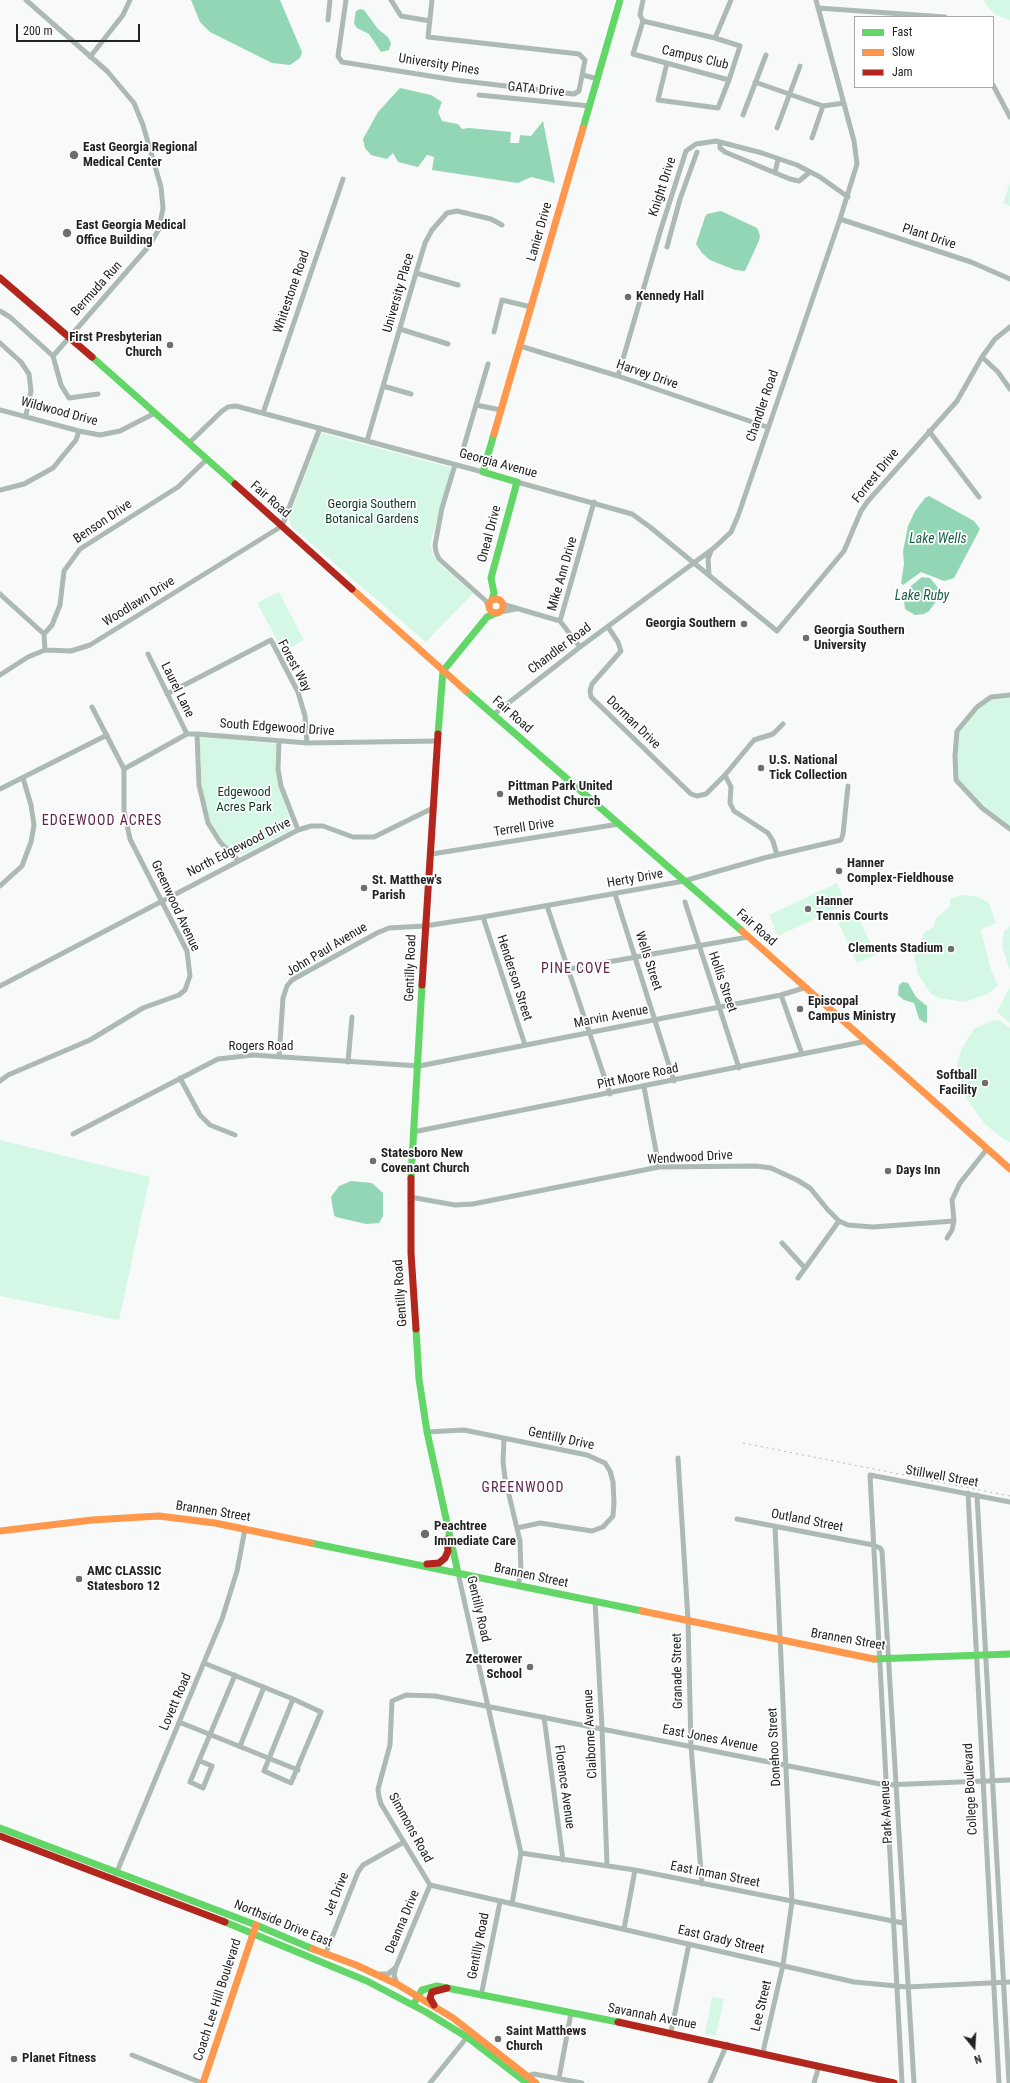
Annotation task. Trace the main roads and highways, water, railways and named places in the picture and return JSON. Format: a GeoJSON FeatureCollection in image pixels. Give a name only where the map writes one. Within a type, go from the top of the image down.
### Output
{"type":"FeatureCollection","features":[{"type":"Feature","properties":{"kind":"water"},"geometry":{"type":"Polygon","coordinates":[[[191,0],[280,0],[302,52],[300,58],[290,65],[272,63],[210,32],[200,22],[191,0]]]}},
{"type":"Feature","properties":{"kind":"water"},"geometry":{"type":"Polygon","coordinates":[[[360,9],[364,10],[378,29],[388,37],[391,43],[389,50],[381,52],[369,34],[357,28],[354,24],[356,11],[360,9]]]}},
{"type":"Feature","properties":{"kind":"water"},"geometry":{"type":"Polygon","coordinates":[[[400,88],[431,95],[442,102],[438,112],[442,121],[458,124],[462,129],[469,128],[511,132],[510,143],[519,143],[520,135],[531,136],[543,121],[555,183],[531,177],[518,183],[432,170],[434,157],[427,155],[418,167],[398,162],[393,153],[387,159],[371,155],[365,148],[363,139],[378,112],[400,88]]]}},
{"type":"Feature","properties":{"kind":"water"},"geometry":{"type":"Polygon","coordinates":[[[721,211],[757,228],[759,232],[760,237],[758,243],[745,271],[735,270],[710,260],[702,253],[696,244],[707,214],[721,211]]]}},
{"type":"Feature","properties":{"kind":"water","name":"Lake Wells"},"geometry":{"type":"Polygon","coordinates":[[[929,496],[974,521],[980,529],[954,578],[944,581],[921,572],[903,585],[901,583],[904,564],[903,551],[908,526],[915,511],[925,498],[929,496]]]}},
{"type":"Feature","properties":{"kind":"water","name":"Lake Ruby"},"geometry":{"type":"Polygon","coordinates":[[[922,577],[930,578],[939,589],[940,596],[929,611],[924,614],[915,615],[905,609],[904,600],[911,586],[922,577]]]}},
{"type":"Feature","properties":{"kind":"water"},"geometry":{"type":"Polygon","coordinates":[[[903,982],[908,983],[916,997],[927,1006],[927,1022],[925,1023],[919,1019],[914,1003],[904,1000],[898,995],[899,985],[903,982]]]}},
{"type":"Feature","properties":{"kind":"water"},"geometry":{"type":"Polygon","coordinates":[[[351,1181],[372,1183],[383,1193],[383,1216],[379,1223],[366,1224],[336,1217],[334,1215],[331,1197],[339,1186],[351,1181]]]}},
{"type":"Feature","properties":{"kind":"railway"},"geometry":{"type":"LineString","coordinates":[[743,1443],[1010,1496]]}},
{"type":"Feature","properties":{"kind":"place","name":"East Georgia Regional Medical Center"},"geometry":{"type":"Point","coordinates":[74,155]}},
{"type":"Feature","properties":{"kind":"place","name":"East Georgia Medical Office Building"},"geometry":{"type":"Point","coordinates":[67,233]}},
{"type":"Feature","properties":{"kind":"place","name":"Kennedy Hall"},"geometry":{"type":"Point","coordinates":[628,297]}},
{"type":"Feature","properties":{"kind":"place","name":"First Presbyterian Church"},"geometry":{"type":"Point","coordinates":[170,345]}},
{"type":"Feature","properties":{"kind":"place","name":"Georgia Southern"},"geometry":{"type":"Point","coordinates":[744,624]}},
{"type":"Feature","properties":{"kind":"place","name":"Georgia Southern University"},"geometry":{"type":"Point","coordinates":[806,638]}},
{"type":"Feature","properties":{"kind":"place","name":"U.S. National Tick Collection"},"geometry":{"type":"Point","coordinates":[761,768]}},
{"type":"Feature","properties":{"kind":"place","name":"Pittman Park United Methodist Church"},"geometry":{"type":"Point","coordinates":[500,794]}},
{"type":"Feature","properties":{"kind":"place","name":"Hanner Complex-Fieldhouse"},"geometry":{"type":"Point","coordinates":[839,871]}},
{"type":"Feature","properties":{"kind":"place","name":"St. Matthew's Parish"},"geometry":{"type":"Point","coordinates":[364,888]}},
{"type":"Feature","properties":{"kind":"place","name":"Hanner Tennis Courts"},"geometry":{"type":"Point","coordinates":[808,909]}},
{"type":"Feature","properties":{"kind":"place","name":"Clements Stadium"},"geometry":{"type":"Point","coordinates":[951,949]}},
{"type":"Feature","properties":{"kind":"place","name":"Episcopal Campus Ministry"},"geometry":{"type":"Point","coordinates":[800,1009]}},
{"type":"Feature","properties":{"kind":"place","name":"Softball Facility"},"geometry":{"type":"Point","coordinates":[985,1083]}},
{"type":"Feature","properties":{"kind":"place","name":"Statesboro New Covenant Church"},"geometry":{"type":"Point","coordinates":[373,1161]}},
{"type":"Feature","properties":{"kind":"place","name":"Days Inn"},"geometry":{"type":"Point","coordinates":[888,1171]}},
{"type":"Feature","properties":{"kind":"place","name":"Peachtree Immediate Care"},"geometry":{"type":"Point","coordinates":[425,1534]}},
{"type":"Feature","properties":{"kind":"place","name":"AMC CLASSIC Statesboro 12"},"geometry":{"type":"Point","coordinates":[79,1579]}},
{"type":"Feature","properties":{"kind":"place","name":"Zetterower School"},"geometry":{"type":"Point","coordinates":[530,1667]}},
{"type":"Feature","properties":{"kind":"place","name":"Saint Matthews Church"},"geometry":{"type":"Point","coordinates":[498,2039]}},
{"type":"Feature","properties":{"kind":"place","name":"Planet Fitness"},"geometry":{"type":"Point","coordinates":[14,2059]}},
{"type":"Feature","properties":{"kind":"district","name":"EDGEWOOD ACRES"},"geometry":{"type":"Point","coordinates":[102,821]}},
{"type":"Feature","properties":{"kind":"district","name":"PINE COVE"},"geometry":{"type":"Point","coordinates":[576,969]}},
{"type":"Feature","properties":{"kind":"district","name":"GREENWOOD"},"geometry":{"type":"Point","coordinates":[523,1488]}},
{"type":"Feature","properties":{"kind":"park label","name":"Georgia Southern Botanical Gardens"},"geometry":{"type":"Point","coordinates":[372,512]}},
{"type":"Feature","properties":{"kind":"park label","name":"Edgewood Acres Park"},"geometry":{"type":"Point","coordinates":[244,800]}}]}
